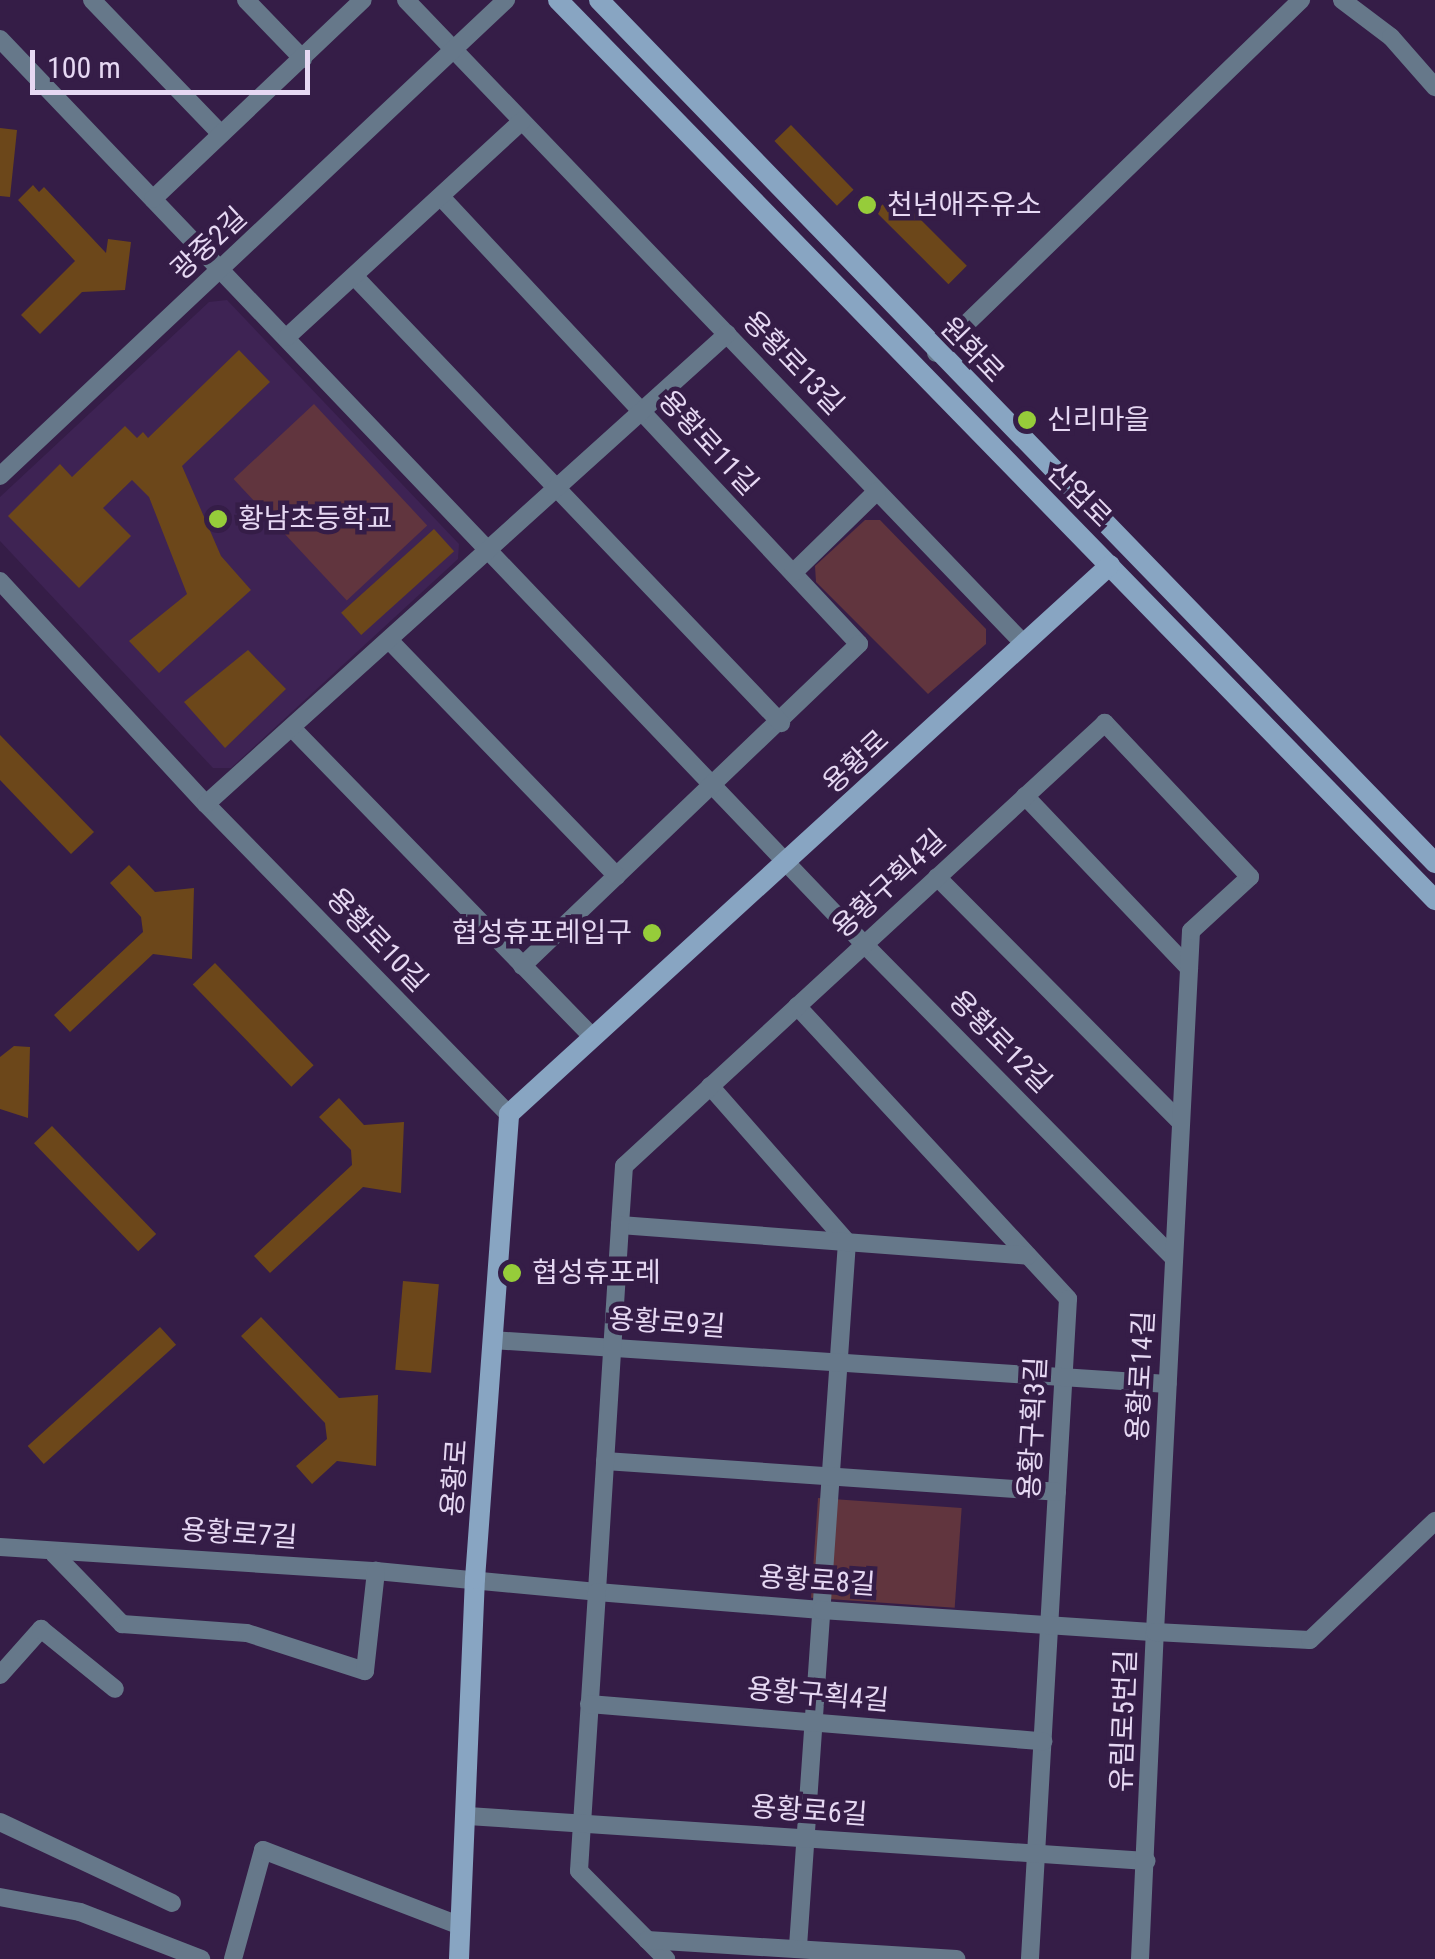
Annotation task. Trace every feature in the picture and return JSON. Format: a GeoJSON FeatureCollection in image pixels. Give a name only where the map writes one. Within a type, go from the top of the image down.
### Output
{"type":"FeatureCollection","features":[{"type":"Feature","properties":{"kind":"street"},"geometry":{"type":"LineString","coordinates":[[92,0],[221,134]]}},
{"type":"Feature","properties":{"kind":"street"},"geometry":{"type":"LineString","coordinates":[[246,0],[302,59]]}},
{"type":"Feature","properties":{"kind":"street"},"geometry":{"type":"LineString","coordinates":[[153,200],[363,0]]}},
{"type":"Feature","properties":{"kind":"street","name":"용황로13길"},"geometry":{"type":"LineString","coordinates":[[406,0],[1024,644]]}},
{"type":"Feature","properties":{"kind":"street","name":"광중2길"},"geometry":{"type":"LineString","coordinates":[[0,476],[506,0]]}},
{"type":"Feature","properties":{"kind":"street","name":"산업로"},"geometry":{"type":"LineString","coordinates":[[558,0],[1435,900]]}},
{"type":"Feature","properties":{"kind":"street","name":"원화로"},"geometry":{"type":"LineString","coordinates":[[599,0],[1435,864]]}},
{"type":"Feature","properties":{"kind":"street"},"geometry":{"type":"LineString","coordinates":[[936,352],[1301,0]]}},
{"type":"Feature","properties":{"kind":"street"},"geometry":{"type":"LineString","coordinates":[[1342,0],[1391,37],[1435,87]]}},
{"type":"Feature","properties":{"kind":"street"},"geometry":{"type":"LineString","coordinates":[[0,39],[790,862]]}},
{"type":"Feature","properties":{"kind":"street"},"geometry":{"type":"LineString","coordinates":[[288,338],[522,121]]}},
{"type":"Feature","properties":{"kind":"street","name":"용황로11길"},"geometry":{"type":"LineString","coordinates":[[441,197],[860,644],[715,784]]}},
{"type":"Feature","properties":{"kind":"street"},"geometry":{"type":"LineString","coordinates":[[355,278],[781,723]]}},
{"type":"Feature","properties":{"kind":"street"},"geometry":{"type":"LineString","coordinates":[[206,804],[294,729],[727,334]]}},
{"type":"Feature","properties":{"kind":"street"},"geometry":{"type":"LineString","coordinates":[[793,573],[877,491]]}},
{"type":"Feature","properties":{"kind":"street","name":"용황로"},"geometry":{"type":"LineString","coordinates":[[459,1959],[475,1579],[510,1114],[790,862],[1110,565]]}},
{"type":"Feature","properties":{"kind":"street","name":"용황로10길"},"geometry":{"type":"LineString","coordinates":[[0,580],[206,804],[510,1114]]}},
{"type":"Feature","properties":{"kind":"street"},"geometry":{"type":"LineString","coordinates":[[389,640],[617,876]]}},
{"type":"Feature","properties":{"kind":"street","name":"용황구획4길"},"geometry":{"type":"LineString","coordinates":[[666,1959],[579,1871],[624,1166],[1105,723]]}},
{"type":"Feature","properties":{"kind":"street","name":"용황로14길"},"geometry":{"type":"LineString","coordinates":[[1105,723],[1250,876],[1191,931],[1155,1632]]}},
{"type":"Feature","properties":{"kind":"street"},"geometry":{"type":"LineString","coordinates":[[294,729],[592,1037]]}},
{"type":"Feature","properties":{"kind":"street"},"geometry":{"type":"LineString","coordinates":[[522,966],[715,784]]}},
{"type":"Feature","properties":{"kind":"street"},"geometry":{"type":"LineString","coordinates":[[1025,796],[1189,968]]}},
{"type":"Feature","properties":{"kind":"street","name":"용황로12길"},"geometry":{"type":"LineString","coordinates":[[790,862],[864,944],[1174,1258]]}},
{"type":"Feature","properties":{"kind":"street"},"geometry":{"type":"LineString","coordinates":[[937,878],[1181,1124]]}},
{"type":"Feature","properties":{"kind":"street","name":"용황구획3길"},"geometry":{"type":"LineString","coordinates":[[797,1006],[1068,1299],[1030,1959]]}},
{"type":"Feature","properties":{"kind":"street"},"geometry":{"type":"LineString","coordinates":[[710,1086],[848,1242],[798,1947]]}},
{"type":"Feature","properties":{"kind":"street"},"geometry":{"type":"LineString","coordinates":[[620,1225],[1028,1256]]}},
{"type":"Feature","properties":{"kind":"street","name":"용황로9길"},"geometry":{"type":"LineString","coordinates":[[492,1340],[1168,1384]]}},
{"type":"Feature","properties":{"kind":"street"},"geometry":{"type":"LineString","coordinates":[[605,1462],[1057,1492]]}},
{"type":"Feature","properties":{"kind":"street","name":"유림로5번길"},"geometry":{"type":"LineString","coordinates":[[1140,1959],[1155,1632],[1310,1640],[1435,1520]]}},
{"type":"Feature","properties":{"kind":"street","name":"용황로7길"},"geometry":{"type":"LineString","coordinates":[[0,1547],[54,1554],[475,1579]]}},
{"type":"Feature","properties":{"kind":"street"},"geometry":{"type":"LineString","coordinates":[[54,1554],[122,1624],[247,1633],[365,1671],[376,1571]]}},
{"type":"Feature","properties":{"kind":"street","name":"용황로8길"},"geometry":{"type":"LineString","coordinates":[[475,1579],[821,1610],[1155,1632]]}},
{"type":"Feature","properties":{"kind":"street"},"geometry":{"type":"LineString","coordinates":[[0,1675],[41,1629],[115,1689]]}},
{"type":"Feature","properties":{"kind":"street","name":"용황구획4길"},"geometry":{"type":"LineString","coordinates":[[590,1704],[1043,1741]]}},
{"type":"Feature","properties":{"kind":"street","name":"용황로6길"},"geometry":{"type":"LineString","coordinates":[[468,1816],[1147,1861]]}},
{"type":"Feature","properties":{"kind":"street"},"geometry":{"type":"LineString","coordinates":[[0,1822],[172,1903]]}},
{"type":"Feature","properties":{"kind":"street"},"geometry":{"type":"LineString","coordinates":[[233,1959],[263,1850],[461,1926]]}},
{"type":"Feature","properties":{"kind":"street"},"geometry":{"type":"LineString","coordinates":[[0,1897],[80,1912],[200,1959]]}},
{"type":"Feature","properties":{"kind":"street"},"geometry":{"type":"LineString","coordinates":[[648,1940],[956,1959]]}},
{"type":"Feature","properties":{"kind":"shaded area","name":"황남초등학교"},"geometry":{"type":"Polygon","coordinates":[[[227,300],[459,544],[458,559],[231,768],[213,768],[0,541],[0,497],[209,302],[227,300]]]}},
{"type":"Feature","properties":{"kind":"shaded area"},"geometry":{"type":"Polygon","coordinates":[[[314,404],[427,525],[347,600],[234,479],[314,404]]]}},
{"type":"Feature","properties":{"kind":"shaded area"},"geometry":{"type":"Polygon","coordinates":[[[865,520],[880,520],[986,629],[986,644],[928,694],[816,582],[815,566],[865,520]]]}},
{"type":"Feature","properties":{"kind":"shaded area"},"geometry":{"type":"Polygon","coordinates":[[[818,1498],[962,1508],[955,1608],[811,1598],[818,1498]]]}},
{"type":"Feature","properties":{"kind":"building"},"geometry":{"type":"Polygon","coordinates":[[[791,125],[854,190],[837,206],[774,141],[791,125]]]}},
{"type":"Feature","properties":{"kind":"building"},"geometry":{"type":"Polygon","coordinates":[[[0,128],[17,130],[10,197],[0,196],[0,128]]]}},
{"type":"Feature","properties":{"kind":"building"},"geometry":{"type":"Polygon","coordinates":[[[33,185],[39,192],[44,187],[106,253],[108,239],[131,242],[125,290],[82,292],[40,334],[21,315],[75,261],[18,200],[33,185]]]}},
{"type":"Feature","properties":{"kind":"building"},"geometry":{"type":"Polygon","coordinates":[[[894,193],[967,266],[948,284],[876,211],[894,193]]]}},
{"type":"Feature","properties":{"kind":"building"},"geometry":{"type":"Polygon","coordinates":[[[239,350],[270,382],[182,466],[221,556],[251,590],[159,673],[129,641],[187,594],[149,497],[132,480],[103,508],[131,536],[79,588],[8,516],[60,464],[72,477],[125,426],[137,438],[143,432],[148,438],[239,350]]]}},
{"type":"Feature","properties":{"kind":"building"},"geometry":{"type":"Polygon","coordinates":[[[434,529],[454,551],[361,635],[341,613],[434,529]]]}},
{"type":"Feature","properties":{"kind":"building"},"geometry":{"type":"Polygon","coordinates":[[[248,650],[286,689],[225,748],[184,702],[248,650]]]}},
{"type":"Feature","properties":{"kind":"building"},"geometry":{"type":"Polygon","coordinates":[[[0,735],[94,832],[71,854],[0,780],[0,735]]]}},
{"type":"Feature","properties":{"kind":"building"},"geometry":{"type":"Polygon","coordinates":[[[129,865],[155,892],[194,888],[192,959],[153,954],[70,1032],[54,1015],[143,932],[141,917],[110,883],[129,865]]]}},
{"type":"Feature","properties":{"kind":"building"},"geometry":{"type":"Polygon","coordinates":[[[215,963],[314,1065],[291,1087],[193,985],[215,963]]]}},
{"type":"Feature","properties":{"kind":"building"},"geometry":{"type":"Polygon","coordinates":[[[14,1046],[30,1047],[28,1118],[0,1109],[0,1057],[14,1046]]]}},
{"type":"Feature","properties":{"kind":"building"},"geometry":{"type":"Polygon","coordinates":[[[339,1098],[364,1125],[404,1122],[401,1193],[363,1187],[270,1273],[254,1256],[352,1165],[351,1150],[319,1117],[339,1098]]]}},
{"type":"Feature","properties":{"kind":"building"},"geometry":{"type":"Polygon","coordinates":[[[52,1126],[156,1234],[138,1251],[34,1143],[52,1126]]]}},
{"type":"Feature","properties":{"kind":"building"},"geometry":{"type":"Polygon","coordinates":[[[403,1281],[439,1284],[431,1373],[395,1370],[403,1281]]]}},
{"type":"Feature","properties":{"kind":"building"},"geometry":{"type":"Polygon","coordinates":[[[261,1317],[339,1398],[378,1395],[376,1466],[337,1461],[312,1484],[296,1466],[327,1439],[325,1423],[241,1336],[261,1317]]]}},
{"type":"Feature","properties":{"kind":"building"},"geometry":{"type":"Polygon","coordinates":[[[160,1327],[176,1345],[44,1464],[28,1446],[160,1327]]]}},
{"type":"Feature","properties":{"kind":"place","name":"천년애주유소"},"geometry":{"type":"Point","coordinates":[867,205]}},
{"type":"Feature","properties":{"kind":"place","name":"신리마을"},"geometry":{"type":"Point","coordinates":[1027,420]}},
{"type":"Feature","properties":{"kind":"place","name":"황남초등학교"},"geometry":{"type":"Point","coordinates":[218,519]}},
{"type":"Feature","properties":{"kind":"place","name":"협성휴포레입구"},"geometry":{"type":"Point","coordinates":[652,933]}},
{"type":"Feature","properties":{"kind":"place","name":"협성휴포레"},"geometry":{"type":"Point","coordinates":[512,1273]}}]}
